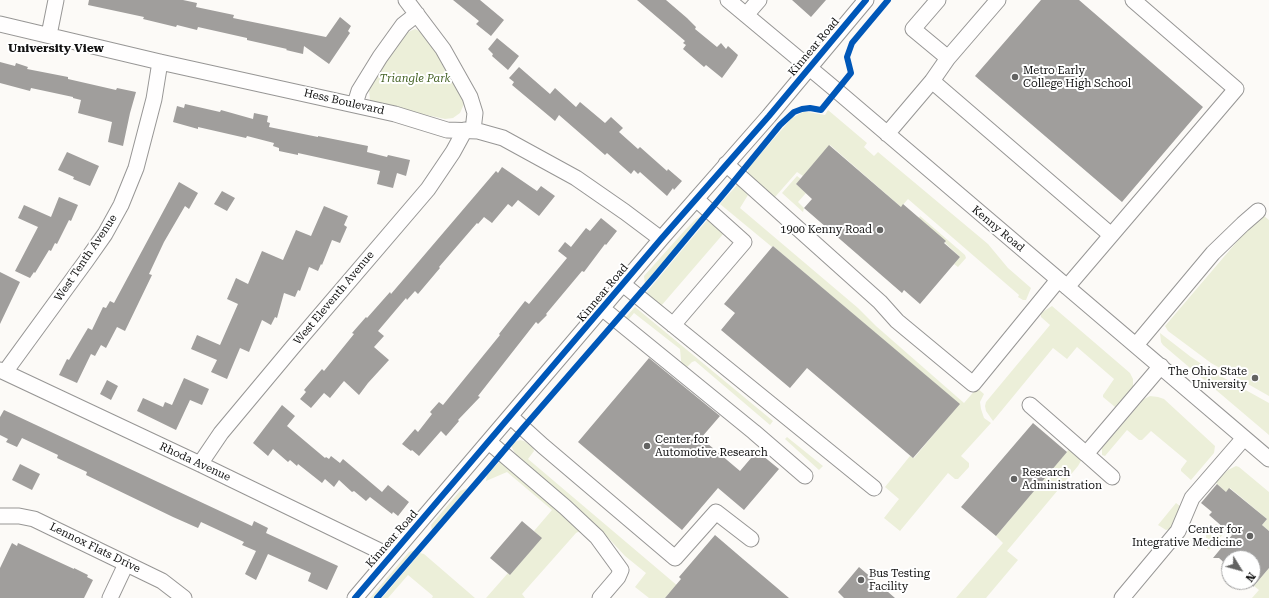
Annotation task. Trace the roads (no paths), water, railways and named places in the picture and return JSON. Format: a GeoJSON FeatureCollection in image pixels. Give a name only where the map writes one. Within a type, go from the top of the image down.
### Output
{"type":"FeatureCollection","features":[{"type":"Feature","properties":{"kind":"street"},"geometry":{"type":"LineString","coordinates":[[49,35],[56,0]]}},
{"type":"Feature","properties":{"kind":"street"},"geometry":{"type":"LineString","coordinates":[[406,0],[443,49],[470,97],[475,113],[469,130]]}},
{"type":"Feature","properties":{"kind":"street","name":"Kenny Road"},"geometry":{"type":"LineString","coordinates":[[728,0],[1269,459]]}},
{"type":"Feature","properties":{"kind":"street"},"geometry":{"type":"LineString","coordinates":[[746,15],[759,0]]}},
{"type":"Feature","properties":{"kind":"street","name":"Kinnear Road"},"geometry":{"type":"LineString","coordinates":[[355,598],[624,285],[661,239],[810,68],[866,0]]}},
{"type":"Feature","properties":{"kind":"street"},"geometry":{"type":"LineString","coordinates":[[938,0],[913,29],[948,58]]}},
{"type":"Feature","properties":{"kind":"street"},"geometry":{"type":"LineString","coordinates":[[887,134],[932,81],[948,58],[998,0]]}},
{"type":"Feature","properties":{"kind":"street"},"geometry":{"type":"LineString","coordinates":[[726,164],[880,302],[897,321],[973,384],[1062,284],[1111,236],[1236,89],[1133,0]]}},
{"type":"Feature","properties":{"kind":"street"},"geometry":{"type":"LineString","coordinates":[[355,104],[359,91],[380,57],[403,26],[417,14]]}},
{"type":"Feature","properties":{"kind":"street","name":"Hess Boulevard"},"geometry":{"type":"LineString","coordinates":[[0,24],[160,62],[355,104],[447,130],[469,130],[503,138],[557,167],[625,212],[661,239]]}},
{"type":"Feature","properties":{"kind":"street","name":"West Tenth Avenue"},"geometry":{"type":"LineString","coordinates":[[3,371],[86,261],[105,234],[121,205],[136,168],[154,99],[160,62]]}},
{"type":"Feature","properties":{"kind":"street"},"geometry":{"type":"LineString","coordinates":[[932,81],[1111,236]]}},
{"type":"Feature","properties":{"kind":"street","name":"West Eleventh Avenue"},"geometry":{"type":"LineString","coordinates":[[200,464],[226,427],[428,189],[469,130]]}},
{"type":"Feature","properties":{"kind":"street"},"geometry":{"type":"LineString","coordinates":[[673,325],[744,242],[696,199]]}},
{"type":"Feature","properties":{"kind":"street"},"geometry":{"type":"LineString","coordinates":[[1136,345],[1213,252],[1258,211]]}},
{"type":"Feature","properties":{"kind":"street"},"geometry":{"type":"LineString","coordinates":[[624,285],[874,488]]}},
{"type":"Feature","properties":{"kind":"street"},"geometry":{"type":"LineString","coordinates":[[603,309],[754,432],[805,476]]}},
{"type":"Feature","properties":{"kind":"street"},"geometry":{"type":"LineString","coordinates":[[1086,454],[1161,366]]}},
{"type":"Feature","properties":{"kind":"street","name":"Rhoda Avenue"},"geometry":{"type":"LineString","coordinates":[[3,371],[390,556]]}},
{"type":"Feature","properties":{"kind":"street"},"geometry":{"type":"LineString","coordinates":[[1030,405],[1112,477]]}},
{"type":"Feature","properties":{"kind":"street"},"geometry":{"type":"LineString","coordinates":[[511,417],[675,558],[716,512],[750,539]]}},
{"type":"Feature","properties":{"kind":"street"},"geometry":{"type":"LineString","coordinates":[[1122,598],[1178,531],[1192,498],[1244,438]]}},
{"type":"Feature","properties":{"kind":"street"},"geometry":{"type":"LineString","coordinates":[[489,442],[565,507],[597,537],[621,570],[618,577],[600,598]]}},
{"type":"Feature","properties":{"kind":"street","name":"Lennox Flats Drive"},"geometry":{"type":"LineString","coordinates":[[0,516],[19,516],[34,519],[168,585],[184,598]]}},
{"type":"Feature","properties":{"kind":"street"},"geometry":{"type":"LineString","coordinates":[[110,598],[126,564]]}},
{"type":"Feature","properties":{"kind":"place","name":"Metro Early College High School"},"geometry":{"type":"Point","coordinates":[1015,77]}},
{"type":"Feature","properties":{"kind":"place","name":"1900 Kenny Road"},"geometry":{"type":"Point","coordinates":[880,230]}},
{"type":"Feature","properties":{"kind":"place","name":"The Ohio State University"},"geometry":{"type":"Point","coordinates":[1255,378]}},
{"type":"Feature","properties":{"kind":"place","name":"Center for Automotive Research"},"geometry":{"type":"Point","coordinates":[647,446]}},
{"type":"Feature","properties":{"kind":"place","name":"Research Administration"},"geometry":{"type":"Point","coordinates":[1014,479]}},
{"type":"Feature","properties":{"kind":"place","name":"Center for Integrative Medicine"},"geometry":{"type":"Point","coordinates":[1250,536]}},
{"type":"Feature","properties":{"kind":"place","name":"Bus Testing Facility"},"geometry":{"type":"Point","coordinates":[861,580]}},
{"type":"Feature","properties":{"kind":"district","name":"University View"},"geometry":{"type":"Point","coordinates":[56,48]}},
{"type":"Feature","properties":{"kind":"park label","name":"Triangle Park"},"geometry":{"type":"Point","coordinates":[415,79]}}]}
